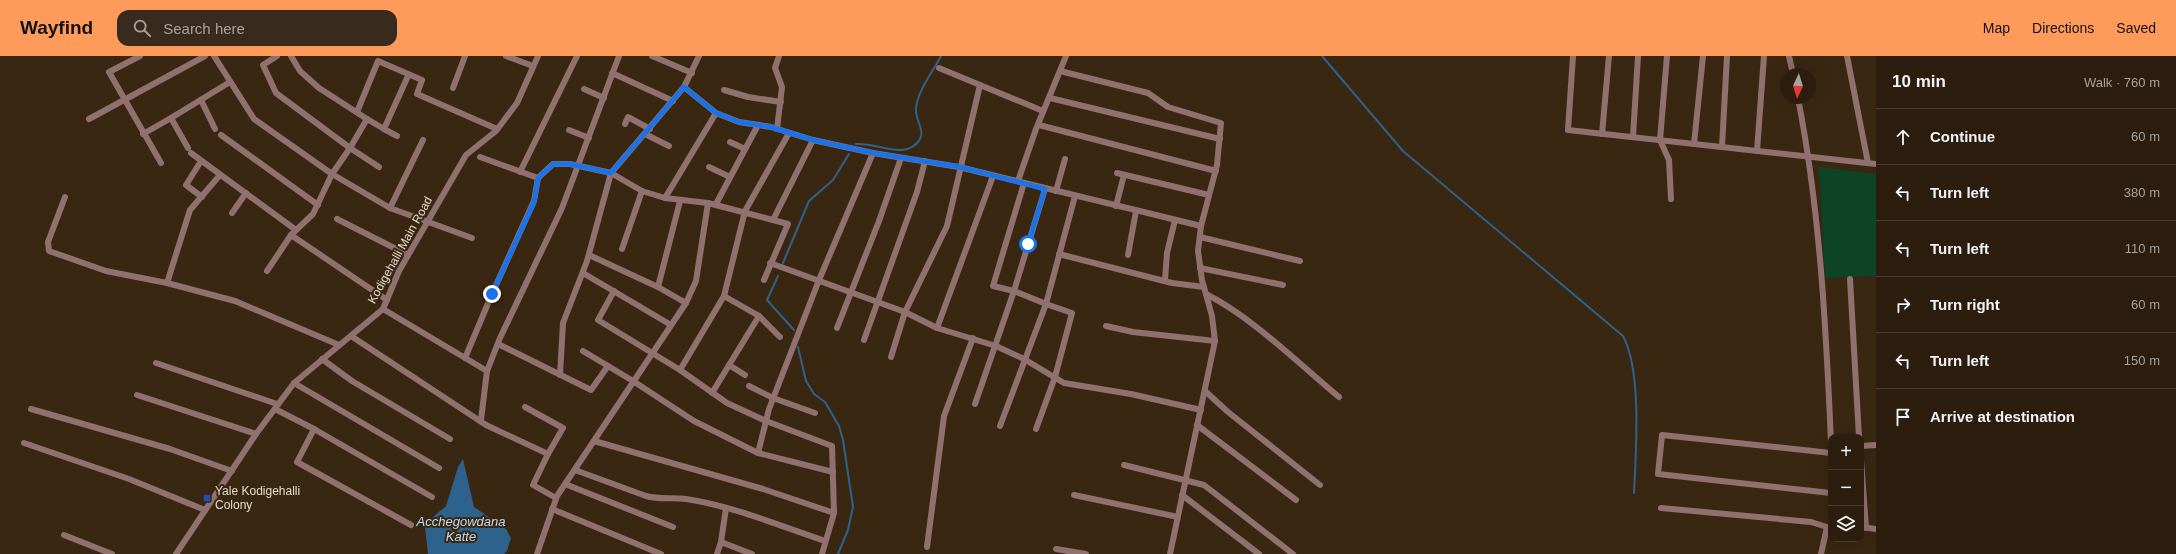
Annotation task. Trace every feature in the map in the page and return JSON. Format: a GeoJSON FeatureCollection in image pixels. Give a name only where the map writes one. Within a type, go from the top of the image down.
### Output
{"type":"FeatureCollection","features":[{"type":"Feature","properties":{"kind":"street"},"geometry":{"type":"LineString","coordinates":[[140,56],[109,72],[143,134],[161,163]]}},
{"type":"Feature","properties":{"kind":"street"},"geometry":{"type":"LineString","coordinates":[[89,119],[205,56]]}},
{"type":"Feature","properties":{"kind":"street"},"geometry":{"type":"LineString","coordinates":[[214,56],[254,120],[332,174],[390,208],[472,238]]}},
{"type":"Feature","properties":{"kind":"street"},"geometry":{"type":"LineString","coordinates":[[277,56],[263,65],[276,93],[350,148],[379,167]]}},
{"type":"Feature","properties":{"kind":"street"},"geometry":{"type":"LineString","coordinates":[[291,56],[300,71],[319,88],[367,119],[397,136]]}},
{"type":"Feature","properties":{"kind":"street"},"geometry":{"type":"LineString","coordinates":[[452,88],[465,56]]}},
{"type":"Feature","properties":{"kind":"street"},"geometry":{"type":"LineString","coordinates":[[506,56],[533,66]]}},
{"type":"Feature","properties":{"kind":"street","name":"Kodigehalli Main Road"},"geometry":{"type":"LineString","coordinates":[[176,554],[256,434],[294,383],[383,309],[408,255],[466,155],[497,129],[517,103],[538,56]]}},
{"type":"Feature","properties":{"kind":"street"},"geometry":{"type":"LineString","coordinates":[[520,172],[577,56]]}},
{"type":"Feature","properties":{"kind":"street"},"geometry":{"type":"LineString","coordinates":[[481,420],[487,371],[498,344],[562,208],[619,56]]}},
{"type":"Feature","properties":{"kind":"street"},"geometry":{"type":"LineString","coordinates":[[652,56],[692,74]]}},
{"type":"Feature","properties":{"kind":"street"},"geometry":{"type":"LineString","coordinates":[[560,376],[563,323],[583,273],[611,173],[684,87],[692,74],[699,56]]}},
{"type":"Feature","properties":{"kind":"street"},"geometry":{"type":"LineString","coordinates":[[777,129],[782,87],[775,68],[779,56]]}},
{"type":"Feature","properties":{"kind":"street"},"geometry":{"type":"LineString","coordinates":[[1036,429],[1055,377],[1072,312],[1046,304],[1014,291],[993,286],[1021,182],[1043,111],[1050,98],[1066,56]]}},
{"type":"Feature","properties":{"kind":"street"},"geometry":{"type":"LineString","coordinates":[[1573,56],[1568,130],[1876,164]]}},
{"type":"Feature","properties":{"kind":"street"},"geometry":{"type":"LineString","coordinates":[[1602,134],[1609,56]]}},
{"type":"Feature","properties":{"kind":"street"},"geometry":{"type":"LineString","coordinates":[[1633,137],[1638,56]]}},
{"type":"Feature","properties":{"kind":"street"},"geometry":{"type":"LineString","coordinates":[[1667,56],[1660,140],[1668,160],[1670,199]]}},
{"type":"Feature","properties":{"kind":"street"},"geometry":{"type":"LineString","coordinates":[[1694,144],[1703,56]]}},
{"type":"Feature","properties":{"kind":"street"},"geometry":{"type":"LineString","coordinates":[[1722,147],[1728,56]]}},
{"type":"Feature","properties":{"kind":"street"},"geometry":{"type":"LineString","coordinates":[[1757,151],[1764,56]]}},
{"type":"Feature","properties":{"kind":"street"},"geometry":{"type":"LineString","coordinates":[[1789,56],[1792,68]]}},
{"type":"Feature","properties":{"kind":"street"},"geometry":{"type":"LineString","coordinates":[[1847,56],[1868,163]]}},
{"type":"Feature","properties":{"kind":"street"},"geometry":{"type":"LineString","coordinates":[[357,112],[375,58],[408,76],[422,80],[417,94],[497,129]]}},
{"type":"Feature","properties":{"kind":"street"},"geometry":{"type":"LineString","coordinates":[[939,68],[1043,111]]}},
{"type":"Feature","properties":{"kind":"street"},"geometry":{"type":"LineString","coordinates":[[1060,71],[1148,93],[1168,107],[1221,123],[1216,168],[1201,226],[1198,251],[1215,341],[1170,554]]}},
{"type":"Feature","properties":{"kind":"street"},"geometry":{"type":"LineString","coordinates":[[612,73],[673,101]]}},
{"type":"Feature","properties":{"kind":"street"},"geometry":{"type":"LineString","coordinates":[[384,129],[408,76]]}},
{"type":"Feature","properties":{"kind":"street"},"geometry":{"type":"LineString","coordinates":[[143,134],[230,82]]}},
{"type":"Feature","properties":{"kind":"street"},"geometry":{"type":"LineString","coordinates":[[891,357],[905,312],[947,226],[980,85]]}},
{"type":"Feature","properties":{"kind":"street"},"geometry":{"type":"LineString","coordinates":[[684,87],[716,113],[739,122],[777,129],[813,140],[873,153],[960,167],[1201,226]]}},
{"type":"Feature","properties":{"kind":"street"},"geometry":{"type":"LineString","coordinates":[[584,89],[604,98]]}},
{"type":"Feature","properties":{"kind":"street"},"geometry":{"type":"LineString","coordinates":[[724,90],[780,102]]}},
{"type":"Feature","properties":{"kind":"street"},"geometry":{"type":"LineString","coordinates":[[1050,98],[1220,139]]}},
{"type":"Feature","properties":{"kind":"street"},"geometry":{"type":"LineString","coordinates":[[201,100],[215,129]]}},
{"type":"Feature","properties":{"kind":"street"},"geometry":{"type":"LineString","coordinates":[[1799,104],[1810,157],[1816,211],[1830,434]]}},
{"type":"Feature","properties":{"kind":"street"},"geometry":{"type":"LineString","coordinates":[[666,198],[716,113]]}},
{"type":"Feature","properties":{"kind":"street"},"geometry":{"type":"LineString","coordinates":[[625,124],[628,117],[650,128]]}},
{"type":"Feature","properties":{"kind":"street"},"geometry":{"type":"LineString","coordinates":[[171,118],[189,151],[296,230]]}},
{"type":"Feature","properties":{"kind":"street"},"geometry":{"type":"LineString","coordinates":[[267,271],[291,235],[313,214],[332,174],[350,148],[367,119]]}},
{"type":"Feature","properties":{"kind":"street"},"geometry":{"type":"LineString","coordinates":[[716,204],[758,125]]}},
{"type":"Feature","properties":{"kind":"street"},"geometry":{"type":"LineString","coordinates":[[1039,125],[1216,168]]}},
{"type":"Feature","properties":{"kind":"street"},"geometry":{"type":"LineString","coordinates":[[569,130],[589,138]]}},
{"type":"Feature","properties":{"kind":"street"},"geometry":{"type":"LineString","coordinates":[[680,370],[724,296],[745,211],[789,133]]}},
{"type":"Feature","properties":{"kind":"street"},"geometry":{"type":"LineString","coordinates":[[645,134],[669,146]]}},
{"type":"Feature","properties":{"kind":"street"},"geometry":{"type":"LineString","coordinates":[[221,135],[318,205]]}},
{"type":"Feature","properties":{"kind":"street"},"geometry":{"type":"LineString","coordinates":[[390,208],[423,140]]}},
{"type":"Feature","properties":{"kind":"street"},"geometry":{"type":"LineString","coordinates":[[774,220],[813,140]]}},
{"type":"Feature","properties":{"kind":"street"},"geometry":{"type":"LineString","coordinates":[[730,142],[745,149]]}},
{"type":"Feature","properties":{"kind":"street"},"geometry":{"type":"LineString","coordinates":[[758,453],[773,398],[819,280],[873,153]]}},
{"type":"Feature","properties":{"kind":"street"},"geometry":{"type":"LineString","coordinates":[[480,157],[538,178]]}},
{"type":"Feature","properties":{"kind":"street"},"geometry":{"type":"LineString","coordinates":[[837,328],[901,158]]}},
{"type":"Feature","properties":{"kind":"street"},"geometry":{"type":"LineString","coordinates":[[1056,191],[1065,159]]}},
{"type":"Feature","properties":{"kind":"street"},"geometry":{"type":"LineString","coordinates":[[201,161],[186,185],[202,197]]}},
{"type":"Feature","properties":{"kind":"street"},"geometry":{"type":"LineString","coordinates":[[864,340],[917,192],[925,161]]}},
{"type":"Feature","properties":{"kind":"street"},"geometry":{"type":"LineString","coordinates":[[465,358],[534,202],[538,178],[553,164],[579,166],[611,173],[642,191],[666,198],[680,201],[716,204],[788,224],[764,280]]}},
{"type":"Feature","properties":{"kind":"street"},"geometry":{"type":"LineString","coordinates":[[709,167],[730,177]]}},
{"type":"Feature","properties":{"kind":"street"},"geometry":{"type":"LineString","coordinates":[[1117,173],[1209,195]]}},
{"type":"Feature","properties":{"kind":"street"},"geometry":{"type":"LineString","coordinates":[[167,283],[190,210],[220,175]]}},
{"type":"Feature","properties":{"kind":"street"},"geometry":{"type":"LineString","coordinates":[[1116,206],[1124,175]]}},
{"type":"Feature","properties":{"kind":"street"},"geometry":{"type":"LineString","coordinates":[[937,328],[993,176]]}},
{"type":"Feature","properties":{"kind":"street"},"geometry":{"type":"LineString","coordinates":[[975,404],[1014,291],[1045,189]]}},
{"type":"Feature","properties":{"kind":"street"},"geometry":{"type":"LineString","coordinates":[[622,249],[642,191]]}},
{"type":"Feature","properties":{"kind":"street"},"geometry":{"type":"LineString","coordinates":[[232,213],[246,193]]}},
{"type":"Feature","properties":{"kind":"street"},"geometry":{"type":"LineString","coordinates":[[1000,426],[1046,304],[1075,196]]}},
{"type":"Feature","properties":{"kind":"street"},"geometry":{"type":"LineString","coordinates":[[65,197],[48,242],[49,251],[106,271],[167,283],[235,301],[340,345]]}},
{"type":"Feature","properties":{"kind":"street"},"geometry":{"type":"LineString","coordinates":[[658,287],[680,201]]}},
{"type":"Feature","properties":{"kind":"street"},"geometry":{"type":"LineString","coordinates":[[537,554],[556,498],[686,303],[696,281],[708,203]]}},
{"type":"Feature","properties":{"kind":"street"},"geometry":{"type":"LineString","coordinates":[[1128,255],[1136,211]]}},
{"type":"Feature","properties":{"kind":"street"},"geometry":{"type":"LineString","coordinates":[[337,219],[408,255]]}},
{"type":"Feature","properties":{"kind":"street"},"geometry":{"type":"LineString","coordinates":[[1165,280],[1167,253],[1175,220]]}},
{"type":"Feature","properties":{"kind":"street"},"geometry":{"type":"LineString","coordinates":[[291,235],[387,300]]}},
{"type":"Feature","properties":{"kind":"street"},"geometry":{"type":"LineString","coordinates":[[1200,237],[1300,261]]}},
{"type":"Feature","properties":{"kind":"street"},"geometry":{"type":"LineString","coordinates":[[589,254],[658,287],[686,303]]}},
{"type":"Feature","properties":{"kind":"street"},"geometry":{"type":"LineString","coordinates":[[1059,254],[1172,283],[1204,287]]}},
{"type":"Feature","properties":{"kind":"street"},"geometry":{"type":"LineString","coordinates":[[770,263],[905,312],[937,328],[996,346],[1024,359],[1064,383],[1131,394],[1201,410]]}},
{"type":"Feature","properties":{"kind":"street"},"geometry":{"type":"LineString","coordinates":[[1200,268],[1283,285]]}},
{"type":"Feature","properties":{"kind":"street"},"geometry":{"type":"LineString","coordinates":[[583,273],[671,325]]}},
{"type":"Feature","properties":{"kind":"street"},"geometry":{"type":"LineString","coordinates":[[1850,278],[1860,434]]}},
{"type":"Feature","properties":{"kind":"street"},"geometry":{"type":"LineString","coordinates":[[614,291],[598,320],[651,354],[680,370],[728,403],[766,421],[832,446],[834,513],[822,554]]}},
{"type":"Feature","properties":{"kind":"street"},"geometry":{"type":"LineString","coordinates":[[1206,294],[1223,302],[1245,319],[1339,397]]}},
{"type":"Feature","properties":{"kind":"street"},"geometry":{"type":"LineString","coordinates":[[724,296],[759,316],[780,337]]}},
{"type":"Feature","properties":{"kind":"street"},"geometry":{"type":"LineString","coordinates":[[383,309],[487,371]]}},
{"type":"Feature","properties":{"kind":"street"},"geometry":{"type":"LineString","coordinates":[[712,392],[759,316]]}},
{"type":"Feature","properties":{"kind":"street"},"geometry":{"type":"LineString","coordinates":[[1106,326],[1133,332],[1215,341]]}},
{"type":"Feature","properties":{"kind":"street"},"geometry":{"type":"LineString","coordinates":[[350,336],[481,420],[486,425],[548,454]]}},
{"type":"Feature","properties":{"kind":"street"},"geometry":{"type":"LineString","coordinates":[[927,547],[944,416],[973,338]]}},
{"type":"Feature","properties":{"kind":"street"},"geometry":{"type":"LineString","coordinates":[[498,344],[591,390],[608,366]]}},
{"type":"Feature","properties":{"kind":"street"},"geometry":{"type":"LineString","coordinates":[[583,351],[634,381],[694,422],[758,453],[833,472]]}},
{"type":"Feature","properties":{"kind":"street"},"geometry":{"type":"LineString","coordinates":[[322,359],[352,381],[450,439]]}},
{"type":"Feature","properties":{"kind":"street"},"geometry":{"type":"LineString","coordinates":[[156,363],[276,406],[432,497]]}},
{"type":"Feature","properties":{"kind":"street"},"geometry":{"type":"LineString","coordinates":[[729,366],[745,375]]}},
{"type":"Feature","properties":{"kind":"street"},"geometry":{"type":"LineString","coordinates":[[294,383],[438,468]]}},
{"type":"Feature","properties":{"kind":"street"},"geometry":{"type":"LineString","coordinates":[[749,386],[773,398],[815,413]]}},
{"type":"Feature","properties":{"kind":"street"},"geometry":{"type":"LineString","coordinates":[[1205,391],[1228,412],[1320,485]]}},
{"type":"Feature","properties":{"kind":"street"},"geometry":{"type":"LineString","coordinates":[[137,395],[256,434]]}},
{"type":"Feature","properties":{"kind":"street"},"geometry":{"type":"LineString","coordinates":[[526,407],[563,428],[533,485],[556,498]]}},
{"type":"Feature","properties":{"kind":"street"},"geometry":{"type":"LineString","coordinates":[[32,409],[170,449],[232,471]]}},
{"type":"Feature","properties":{"kind":"street"},"geometry":{"type":"LineString","coordinates":[[1197,426],[1296,500]]}},
{"type":"Feature","properties":{"kind":"street"},"geometry":{"type":"LineString","coordinates":[[314,429],[297,462],[411,524]]}},
{"type":"Feature","properties":{"kind":"street"},"geometry":{"type":"LineString","coordinates":[[1828,453],[1662,435],[1658,474],[1828,493]]}},
{"type":"Feature","properties":{"kind":"street"},"geometry":{"type":"LineString","coordinates":[[594,441],[763,489],[834,513]]}},
{"type":"Feature","properties":{"kind":"street"},"geometry":{"type":"LineString","coordinates":[[24,443],[129,479],[205,510]]}},
{"type":"Feature","properties":{"kind":"street"},"geometry":{"type":"LineString","coordinates":[[1864,446],[1876,445]]}},
{"type":"Feature","properties":{"kind":"street"},"geometry":{"type":"LineString","coordinates":[[1124,465],[1204,485],[1293,554]]}},
{"type":"Feature","properties":{"kind":"street"},"geometry":{"type":"LineString","coordinates":[[575,470],[651,498],[685,499],[726,508],[825,541]]}},
{"type":"Feature","properties":{"kind":"street"},"geometry":{"type":"LineString","coordinates":[[1862,470],[1863,506]]}},
{"type":"Feature","properties":{"kind":"street"},"geometry":{"type":"LineString","coordinates":[[565,484],[673,527]]}},
{"type":"Feature","properties":{"kind":"street"},"geometry":{"type":"LineString","coordinates":[[1074,495],[1178,517]]}},
{"type":"Feature","properties":{"kind":"street"},"geometry":{"type":"LineString","coordinates":[[1182,495],[1259,554]]}},
{"type":"Feature","properties":{"kind":"street"},"geometry":{"type":"LineString","coordinates":[[717,554],[721,542],[726,508]]}},
{"type":"Feature","properties":{"kind":"street"},"geometry":{"type":"LineString","coordinates":[[1660,508],[1811,522],[1828,527]]}},
{"type":"Feature","properties":{"kind":"street"},"geometry":{"type":"LineString","coordinates":[[552,509],[661,554]]}},
{"type":"Feature","properties":{"kind":"street"},"geometry":{"type":"LineString","coordinates":[[1864,527],[1876,529]]}},
{"type":"Feature","properties":{"kind":"street"},"geometry":{"type":"LineString","coordinates":[[1821,554],[1828,530]]}},
{"type":"Feature","properties":{"kind":"street"},"geometry":{"type":"LineString","coordinates":[[64,535],[112,554]]}},
{"type":"Feature","properties":{"kind":"street"},"geometry":{"type":"LineString","coordinates":[[721,542],[752,554]]}},
{"type":"Feature","properties":{"kind":"street"},"geometry":{"type":"LineString","coordinates":[[1056,549],[1086,554]]}},
{"type":"Feature","properties":{"kind":"green space"},"geometry":{"type":"Polygon","coordinates":[[[1819,167],[1876,174],[1876,276],[1825,278],[1819,167]]]}},
{"type":"Feature","properties":{"kind":"water","name":"Acchegowdana Katte"},"geometry":{"type":"Polygon","coordinates":[[[463,459],[474,507],[506,529],[511,538],[507,551],[504,554],[428,554],[425,527],[433,517],[446,506],[458,467],[463,459]]]}},
{"type":"Feature","properties":{"kind":"waterway"},"geometry":{"type":"LineString","coordinates":[[856,144],[905,150],[917,143],[921,135],[921,128],[916,113],[917,102],[922,89],[941,56]]}},
{"type":"Feature","properties":{"kind":"waterway"},"geometry":{"type":"LineString","coordinates":[[1322,56],[1403,151],[1623,336],[1629,351],[1635,390],[1636,435],[1634,493]]}},
{"type":"Feature","properties":{"kind":"waterway"},"geometry":{"type":"LineString","coordinates":[[783,263],[809,201],[833,180],[849,154]]}},
{"type":"Feature","properties":{"kind":"waterway"},"geometry":{"type":"LineString","coordinates":[[778,276],[767,300],[794,330]]}},
{"type":"Feature","properties":{"kind":"waterway"},"geometry":{"type":"LineString","coordinates":[[798,347],[806,381],[814,394],[825,402],[839,426],[843,440],[853,507],[848,530],[838,554]]}},
{"type":"Feature","properties":{"kind":"place","name":"Yale Kodigehalli Colony"},"geometry":{"type":"Point","coordinates":[207,498]}},
{"type":"Feature","properties":{"kind":"route"},"geometry":{"type":"LineString","coordinates":[[492,294],[513,245],[534,202],[538,178],[553,164],[570,164],[611,173],[684,87],[716,113],[739,122],[771,127],[813,140],[873,153],[960,167],[1045,189],[1028,244]]}}]}
